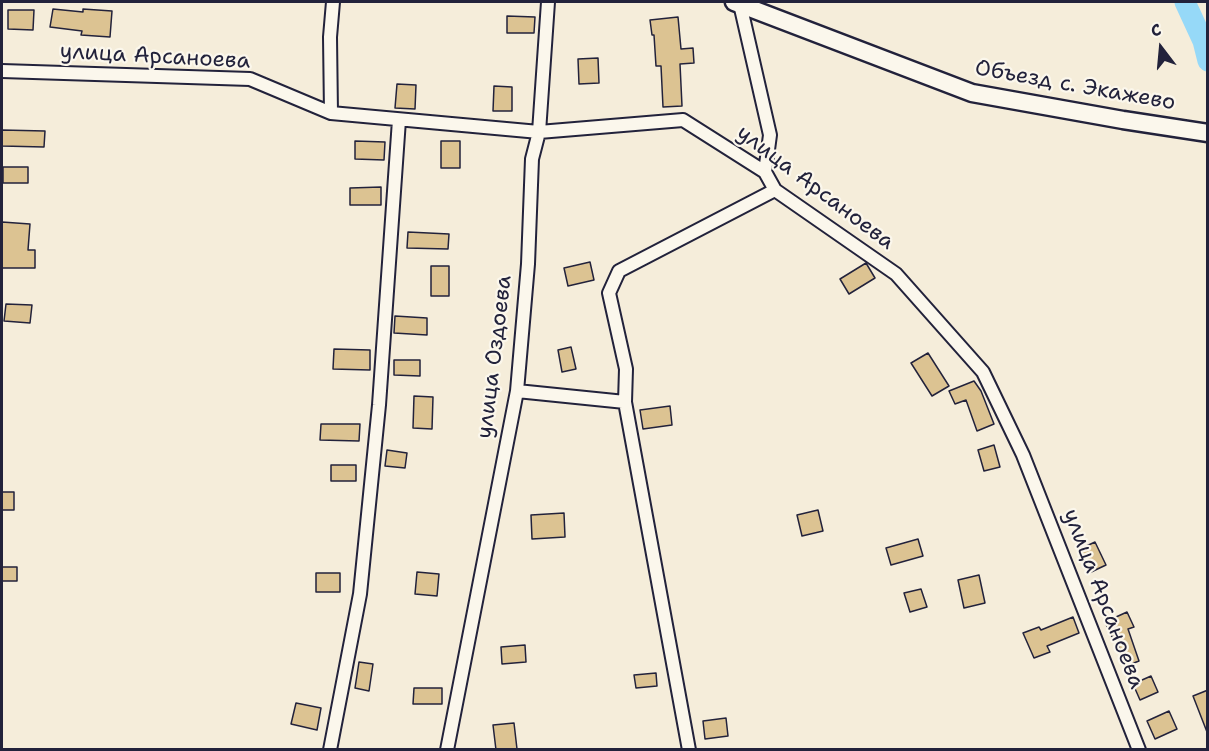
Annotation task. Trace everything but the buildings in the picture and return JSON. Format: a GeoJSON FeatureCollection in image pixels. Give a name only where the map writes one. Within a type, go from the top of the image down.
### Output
{"type":"FeatureCollection","features":[{"type":"Feature","properties":{"kind":"main road","name":"Объезд с. Экажево"},"geometry":{"type":"LineString","coordinates":[[737,3],[972,93],[1208,133]]}},
{"type":"Feature","properties":{"kind":"street"},"geometry":{"type":"LineString","coordinates":[[331,113],[330,38],[333,2]]}},
{"type":"Feature","properties":{"kind":"street","name":"улица Оздоева"},"geometry":{"type":"LineString","coordinates":[[447,750],[517,391],[528,264],[531,159],[539,132],[548,2]]}},
{"type":"Feature","properties":{"kind":"street"},"geometry":{"type":"LineString","coordinates":[[737,3],[770,135],[765,172]]}},
{"type":"Feature","properties":{"kind":"street","name":"улица Арсаноева"},"geometry":{"type":"LineString","coordinates":[[2,71],[250,79],[331,113],[539,132],[683,120],[765,172],[776,190],[896,274],[982,372],[1023,455],[1139,750]]}},
{"type":"Feature","properties":{"kind":"street"},"geometry":{"type":"LineString","coordinates":[[330,750],[360,594],[379,405],[399,120]]}},
{"type":"Feature","properties":{"kind":"street"},"geometry":{"type":"LineString","coordinates":[[689,750],[625,402],[626,369],[609,293],[619,271],[776,190]]}},
{"type":"Feature","properties":{"kind":"street"},"geometry":{"type":"LineString","coordinates":[[517,391],[625,402]]}},
{"type":"Feature","properties":{"kind":"waterway"},"geometry":{"type":"LineString","coordinates":[[1185,2],[1203,41],[1208,61]]}}]}
